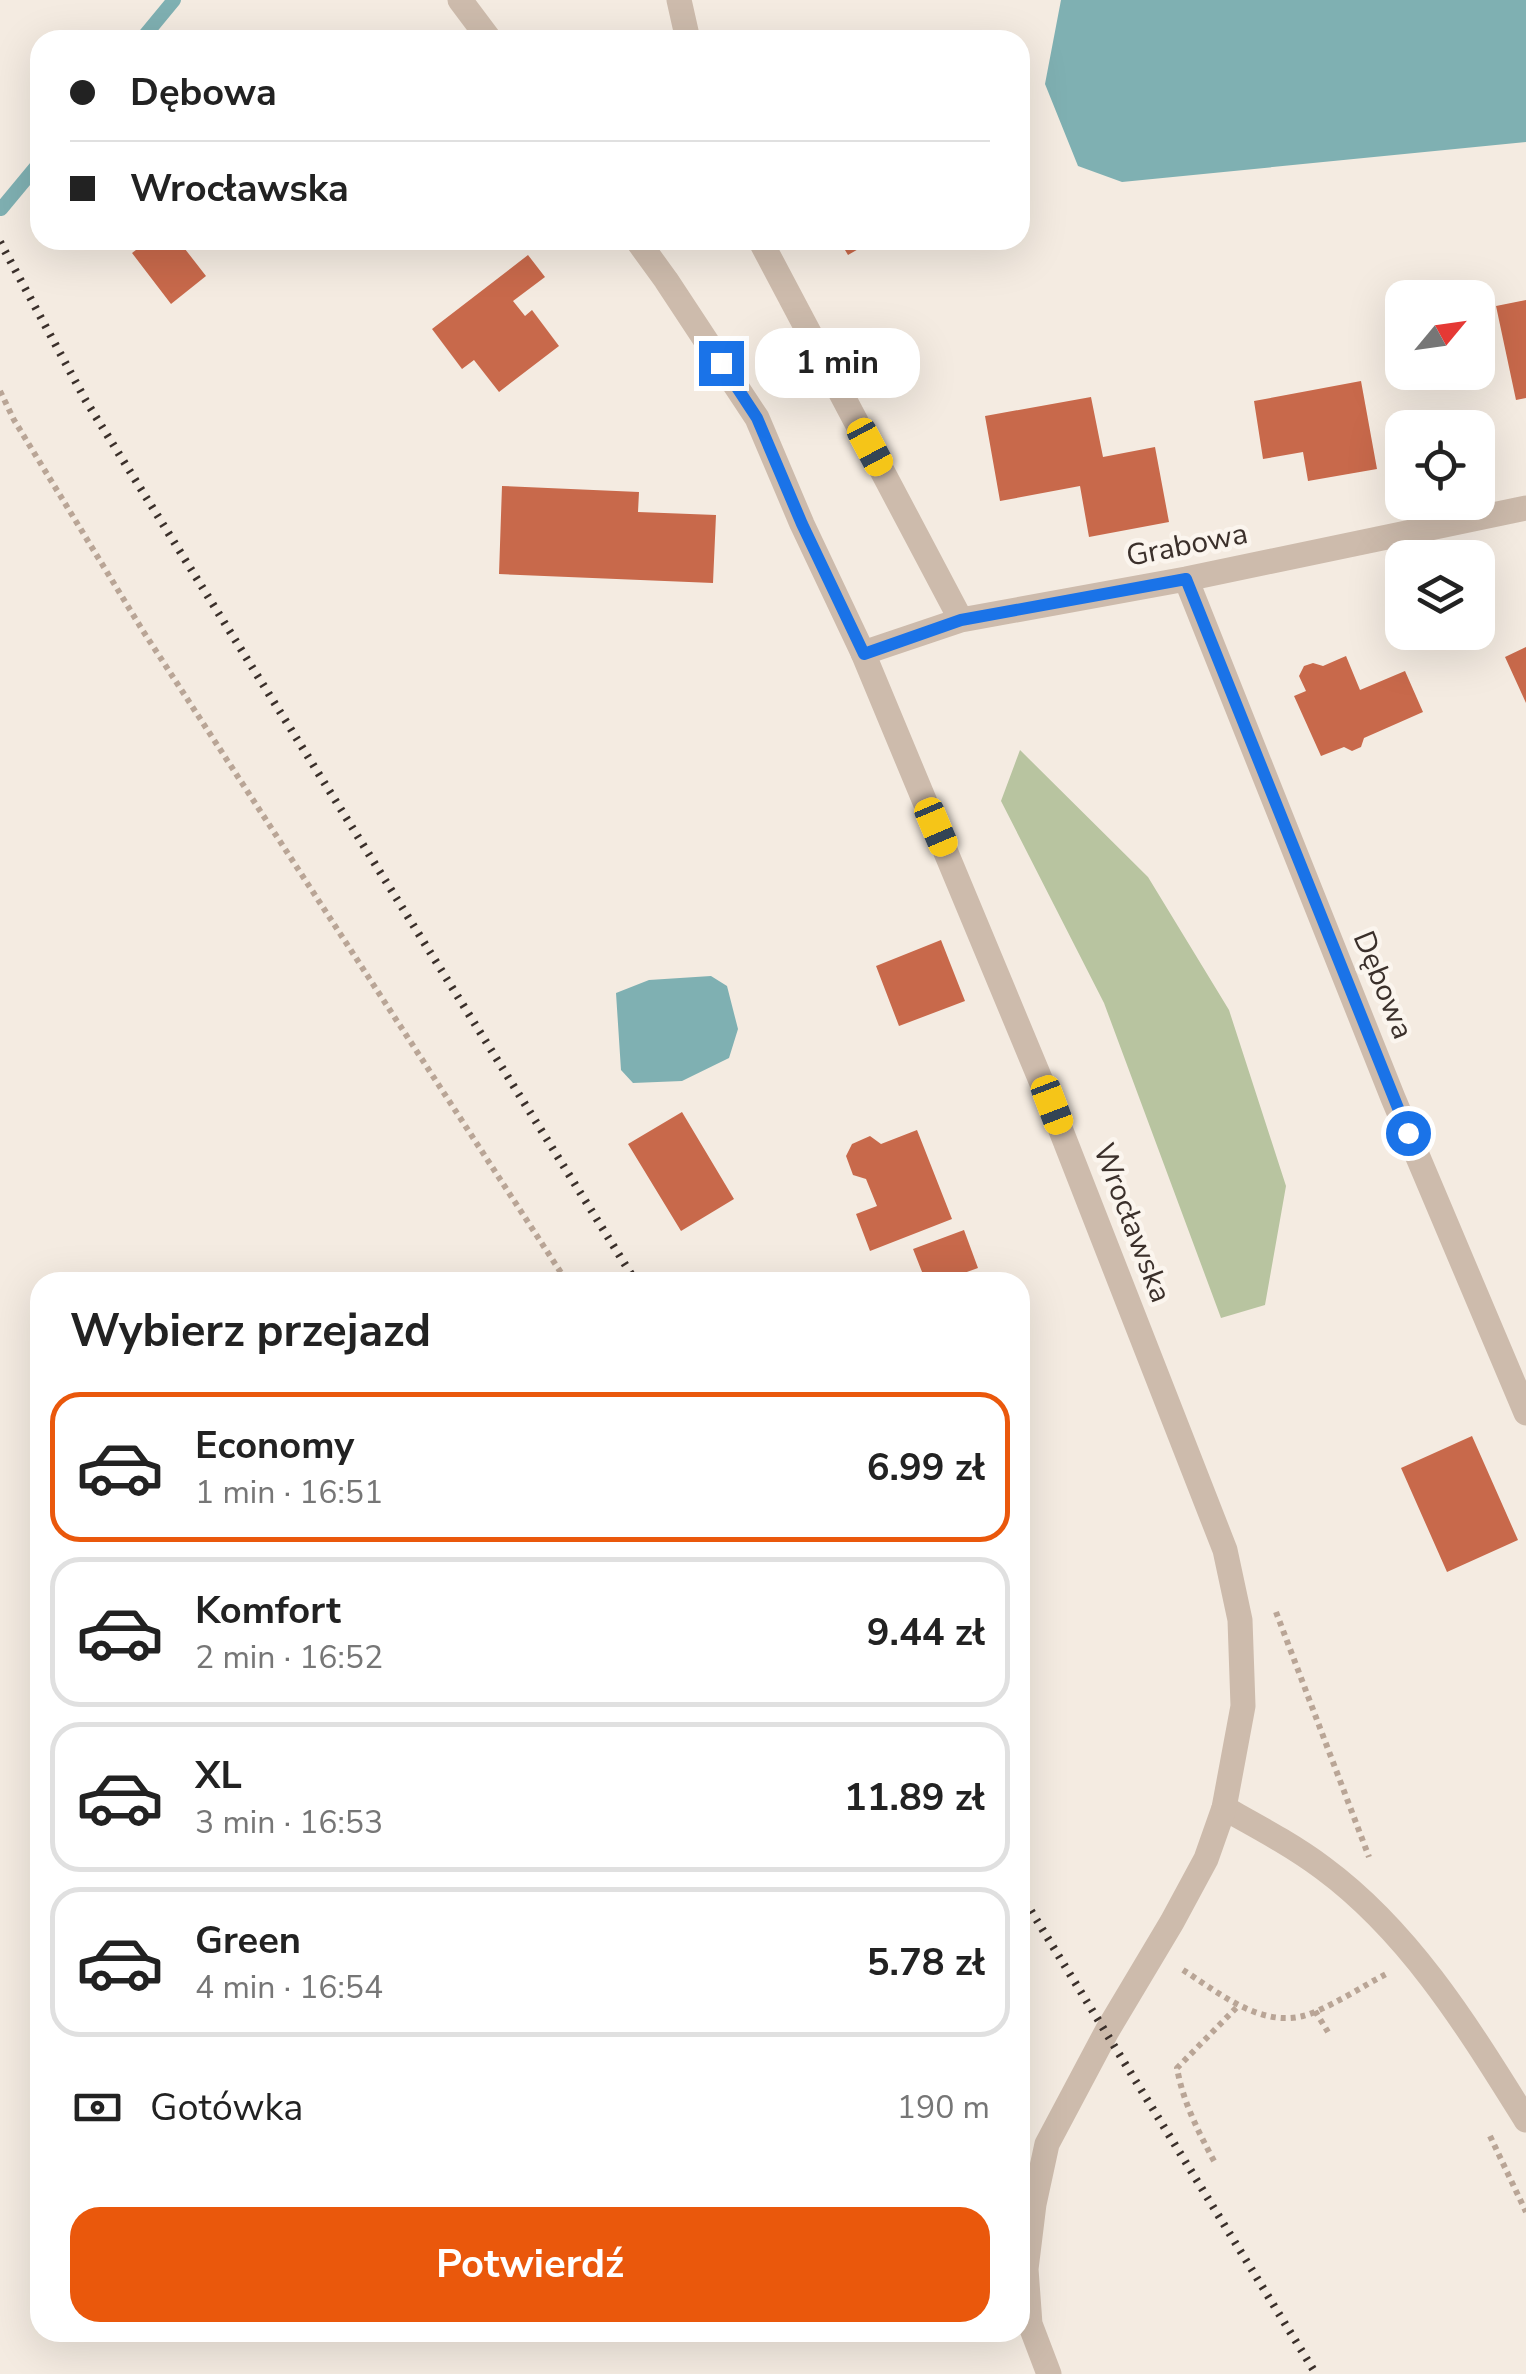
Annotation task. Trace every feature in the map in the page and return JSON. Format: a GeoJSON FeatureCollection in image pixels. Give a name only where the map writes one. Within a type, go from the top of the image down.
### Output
{"type":"FeatureCollection","features":[{"type":"Feature","properties":{"kind":"street"},"geometry":{"type":"LineString","coordinates":[[460,0],[482,30]]}},
{"type":"Feature","properties":{"kind":"street"},"geometry":{"type":"LineString","coordinates":[[679,0],[686,30]]}},
{"type":"Feature","properties":{"kind":"street","name":"Wrocławska"},"geometry":{"type":"LineString","coordinates":[[644,250],[757,418],[864,654],[1052,1105],[1225,1550],[1240,1620],[1243,1706],[1224,1808],[1206,1859],[1107,2030],[1048,2144],[1030,2236]]}},
{"type":"Feature","properties":{"kind":"street"},"geometry":{"type":"LineString","coordinates":[[765,250],[961,620]]}},
{"type":"Feature","properties":{"kind":"street","name":"Grabowa"},"geometry":{"type":"LineString","coordinates":[[864,654],[961,620],[1186,579],[1526,508]]}},
{"type":"Feature","properties":{"kind":"street","name":"Dębowa"},"geometry":{"type":"LineString","coordinates":[[1186,579],[1393,1098],[1526,1412]]}},
{"type":"Feature","properties":{"kind":"street"},"geometry":{"type":"LineString","coordinates":[[1224,1808],[1324,1869],[1406,1945],[1526,2120]]}},
{"type":"Feature","properties":{"kind":"street","name":"Wrocławska"},"geometry":{"type":"LineString","coordinates":[[1030,2324],[1049,2374]]}},
{"type":"Feature","properties":{"kind":"path"},"geometry":{"type":"LineString","coordinates":[[0,391],[143,631],[560,1272]]}},
{"type":"Feature","properties":{"kind":"path"},"geometry":{"type":"LineString","coordinates":[[1270,1595],[1372,1866]]}},
{"type":"Feature","properties":{"kind":"path"},"geometry":{"type":"LineString","coordinates":[[1181,1969],[1238,2006],[1280,2019],[1305,2016],[1386,1974],[1398,1987]]}},
{"type":"Feature","properties":{"kind":"path"},"geometry":{"type":"LineString","coordinates":[[1214,2161],[1182,2093],[1177,2068],[1238,2006]]}},
{"type":"Feature","properties":{"kind":"path"},"geometry":{"type":"LineString","coordinates":[[1315,2011],[1328,2032]]}},
{"type":"Feature","properties":{"kind":"green space"},"geometry":{"type":"Polygon","coordinates":[[[1020,750],[1148,877],[1229,1010],[1286,1186],[1265,1305],[1221,1318],[1104,1003],[1001,801],[1020,750]]]}},
{"type":"Feature","properties":{"kind":"water"},"geometry":{"type":"Polygon","coordinates":[[[1061,0],[1526,0],[1526,142],[1122,182],[1078,166],[1045,84],[1061,0]]]}},
{"type":"Feature","properties":{"kind":"water"},"geometry":{"type":"Polygon","coordinates":[[[711,976],[727,986],[738,1029],[729,1058],[682,1081],[633,1083],[621,1070],[616,993],[649,980],[711,976]]]}},
{"type":"Feature","properties":{"kind":"building"},"geometry":{"type":"Polygon","coordinates":[[[186,250],[206,276],[171,304],[132,253],[186,250]]]}},
{"type":"Feature","properties":{"kind":"building"},"geometry":{"type":"Polygon","coordinates":[[[528,255],[545,277],[513,301],[525,316],[532,310],[559,346],[499,392],[474,360],[462,369],[432,329],[528,255]]]}},
{"type":"Feature","properties":{"kind":"building"},"geometry":{"type":"Polygon","coordinates":[[[1526,300],[1526,398],[1516,400],[1496,306],[1526,300]]]}},
{"type":"Feature","properties":{"kind":"building"},"geometry":{"type":"Polygon","coordinates":[[[1361,381],[1377,469],[1308,481],[1303,452],[1263,459],[1254,401],[1361,381]]]}},
{"type":"Feature","properties":{"kind":"building"},"geometry":{"type":"Polygon","coordinates":[[[1091,397],[1103,457],[1155,447],[1169,522],[1089,537],[1080,486],[1000,501],[985,416],[1091,397]]]}},
{"type":"Feature","properties":{"kind":"building"},"geometry":{"type":"Polygon","coordinates":[[[502,486],[639,492],[638,512],[716,515],[713,583],[499,574],[502,486]]]}},
{"type":"Feature","properties":{"kind":"building"},"geometry":{"type":"Polygon","coordinates":[[[1526,647],[1526,703],[1505,657],[1526,647]]]}},
{"type":"Feature","properties":{"kind":"building"},"geometry":{"type":"Polygon","coordinates":[[[1346,656],[1360,690],[1405,671],[1423,712],[1364,738],[1361,747],[1352,751],[1344,747],[1321,756],[1294,696],[1306,691],[1299,676],[1304,666],[1323,666],[1346,656]]]}},
{"type":"Feature","properties":{"kind":"building"},"geometry":{"type":"Polygon","coordinates":[[[941,940],[965,1001],[899,1026],[876,966],[941,940]]]}},
{"type":"Feature","properties":{"kind":"building"},"geometry":{"type":"Polygon","coordinates":[[[682,1112],[734,1199],[681,1231],[628,1144],[682,1112]]]}},
{"type":"Feature","properties":{"kind":"building"},"geometry":{"type":"Polygon","coordinates":[[[917,1130],[952,1219],[870,1251],[856,1214],[877,1206],[866,1179],[853,1175],[846,1156],[852,1144],[870,1136],[881,1144],[917,1130]]]}},
{"type":"Feature","properties":{"kind":"building"},"geometry":{"type":"Polygon","coordinates":[[[964,1230],[978,1268],[967,1272],[922,1272],[913,1249],[964,1230]]]}},
{"type":"Feature","properties":{"kind":"building"},"geometry":{"type":"Polygon","coordinates":[[[1472,1436],[1518,1540],[1447,1572],[1401,1468],[1472,1436]]]}},
{"type":"Feature","properties":{"kind":"waterway"},"geometry":{"type":"LineString","coordinates":[[149,30],[174,0]]}},
{"type":"Feature","properties":{"kind":"waterway"},"geometry":{"type":"LineString","coordinates":[[1,209],[30,174]]}},
{"type":"Feature","properties":{"kind":"railway"},"geometry":{"type":"LineString","coordinates":[[0,242],[86,401],[630,1272]]}},
{"type":"Feature","properties":{"kind":"railway"},"geometry":{"type":"LineString","coordinates":[[1030,1909],[1316,2374]]}},
{"type":"Feature","properties":{"kind":"route"},"geometry":{"type":"LineString","coordinates":[[721,363],[757,418],[864,654],[961,620],[1186,579],[1408,1133]]}}]}
